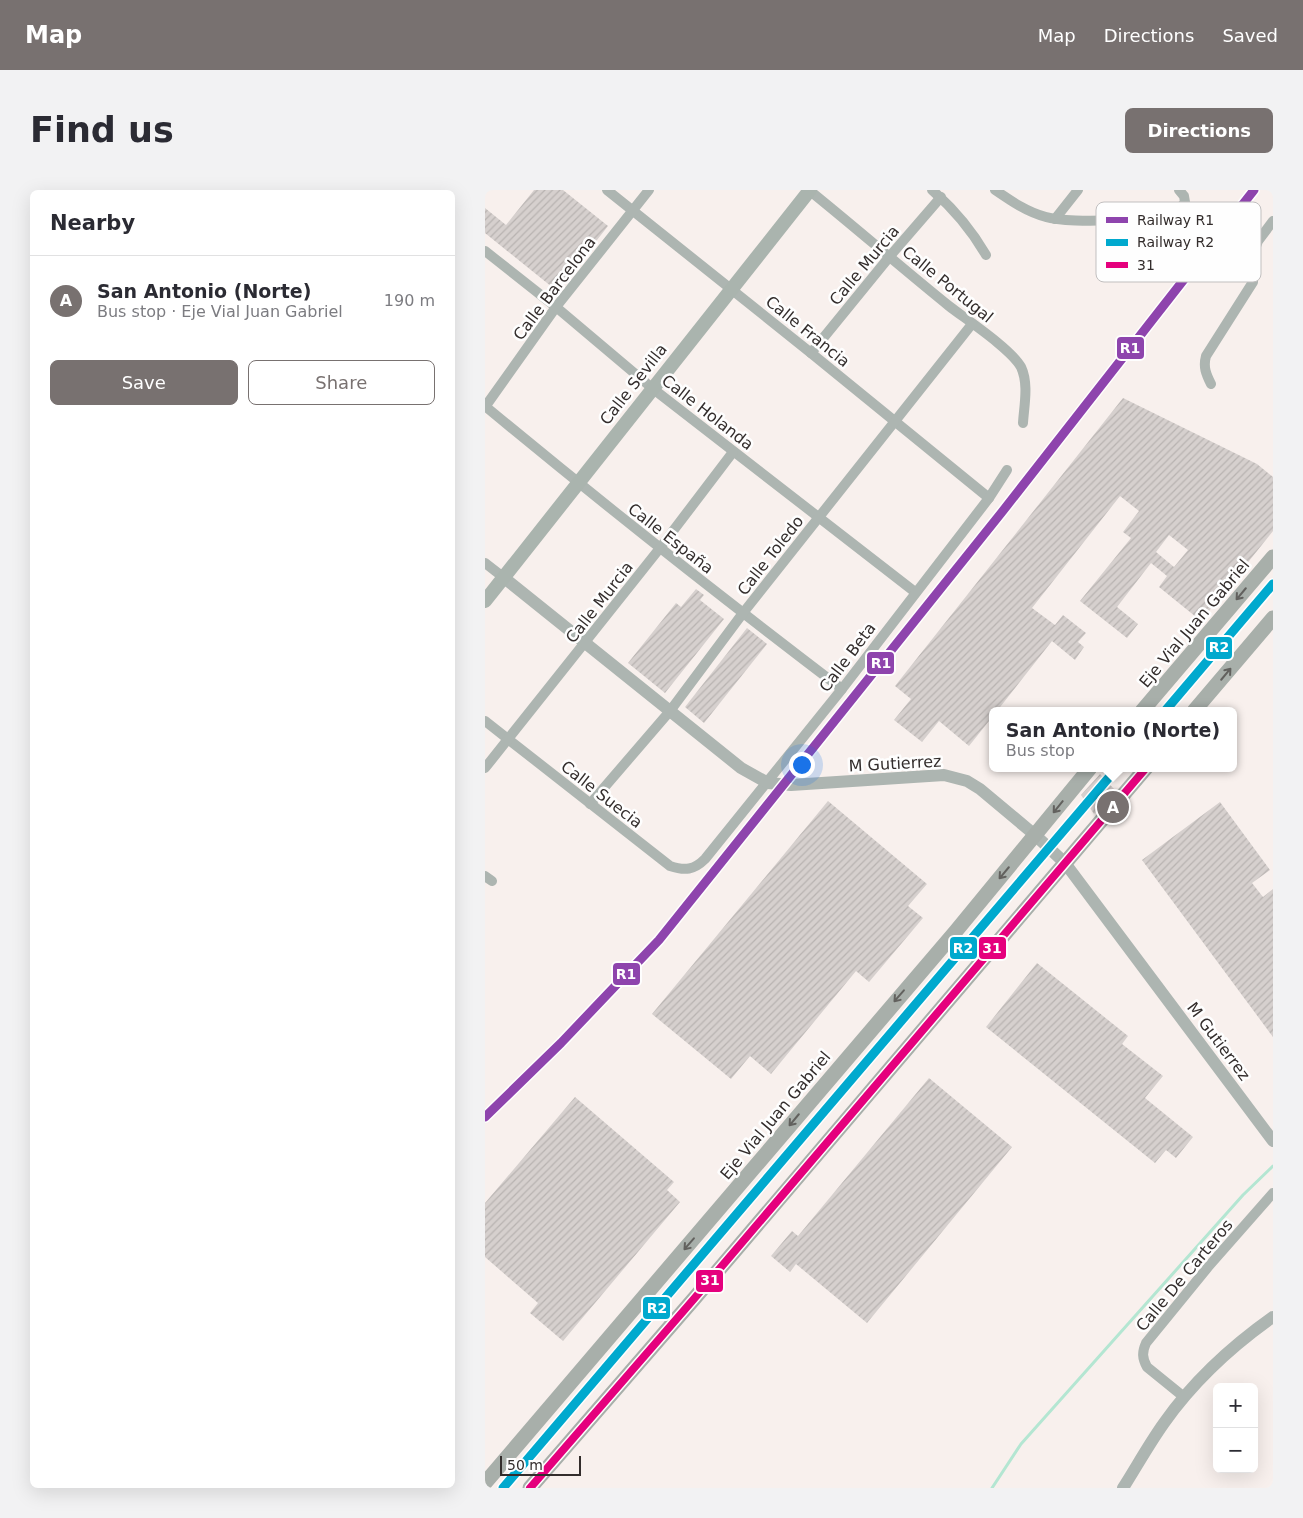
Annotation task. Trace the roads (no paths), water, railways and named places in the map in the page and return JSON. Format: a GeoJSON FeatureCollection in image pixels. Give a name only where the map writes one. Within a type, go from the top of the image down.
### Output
{"type":"FeatureCollection","features":[{"type":"Feature","properties":{"kind":"main road","name":"Calle Sevilla"},"geometry":{"type":"LineString","coordinates":[[485,601],[809,190]]}},
{"type":"Feature","properties":{"kind":"main road","name":"Eje Vial Juan Gabriel"},"geometry":{"type":"LineString","coordinates":[[1145,707],[1273,557]]}},
{"type":"Feature","properties":{"kind":"main road"},"geometry":{"type":"LineString","coordinates":[[1197,707],[1273,618]]}},
{"type":"Feature","properties":{"kind":"main road","name":"Eje Vial Juan Gabriel"},"geometry":{"type":"LineString","coordinates":[[485,1483],[1087,772]]}},
{"type":"Feature","properties":{"kind":"main road"},"geometry":{"type":"LineString","coordinates":[[531,1488],[1143,772]]}},
{"type":"Feature","properties":{"kind":"street","name":"Calle Francia"},"geometry":{"type":"LineString","coordinates":[[607,190],[989,498]]}},
{"type":"Feature","properties":{"kind":"street","name":"Calle Barcelona"},"geometry":{"type":"LineString","coordinates":[[485,407],[557,307],[649,190]]}},
{"type":"Feature","properties":{"kind":"street","name":"Calle Portugal"},"geometry":{"type":"LineString","coordinates":[[809,190],[1010,354],[1021,369],[1025,387],[1023,424]]}},
{"type":"Feature","properties":{"kind":"street"},"geometry":{"type":"LineString","coordinates":[[932,190],[967,226],[986,256]]}},
{"type":"Feature","properties":{"kind":"street"},"geometry":{"type":"LineString","coordinates":[[995,190],[1023,208],[1055,219],[1096,221]]}},
{"type":"Feature","properties":{"kind":"street"},"geometry":{"type":"LineString","coordinates":[[1055,219],[1078,190]]}},
{"type":"Feature","properties":{"kind":"street","name":"Calle Murcia"},"geometry":{"type":"LineString","coordinates":[[811,353],[890,256],[941,198]]}},
{"type":"Feature","properties":{"kind":"street"},"geometry":{"type":"LineString","coordinates":[[1261,237],[1273,221]]}},
{"type":"Feature","properties":{"kind":"street","name":"Calle Holanda"},"geometry":{"type":"LineString","coordinates":[[485,251],[557,307],[652,388],[915,592]]}},
{"type":"Feature","properties":{"kind":"street"},"geometry":{"type":"LineString","coordinates":[[1211,384],[1205,372],[1204,363],[1206,356],[1253,282]]}},
{"type":"Feature","properties":{"kind":"street","name":"Calle Toledo"},"geometry":{"type":"LineString","coordinates":[[590,804],[670,711],[743,613],[972,324]]}},
{"type":"Feature","properties":{"kind":"street","name":"Calle España"},"geometry":{"type":"LineString","coordinates":[[485,407],[660,548],[842,689]]}},
{"type":"Feature","properties":{"kind":"street","name":"Calle Murcia"},"geometry":{"type":"LineString","coordinates":[[485,768],[660,548],[733,452]]}},
{"type":"Feature","properties":{"kind":"street","name":"Calle Beta"},"geometry":{"type":"LineString","coordinates":[[705,860],[842,689],[989,498],[1007,470]]}},
{"type":"Feature","properties":{"kind":"street","name":"M Gutierrez"},"geometry":{"type":"LineString","coordinates":[[485,563],[741,768],[768,783],[791,785],[943,776],[956,777],[980,789],[1065,863],[1272,1139]]}},
{"type":"Feature","properties":{"kind":"street","name":"Calle Suecia"},"geometry":{"type":"LineString","coordinates":[[485,721],[670,866],[691,869],[697,867],[705,860]]}},
{"type":"Feature","properties":{"kind":"street","name":"Calle De Carteros"},"geometry":{"type":"LineString","coordinates":[[1183,1397],[1147,1367],[1142,1351],[1146,1343],[1202,1275],[1273,1193]]}},
{"type":"Feature","properties":{"kind":"street"},"geometry":{"type":"LineString","coordinates":[[1123,1488],[1163,1424],[1183,1397],[1244,1337],[1273,1317]]}},
{"type":"Feature","properties":{"kind":"waterway"},"geometry":{"type":"LineString","coordinates":[[992,1488],[1021,1444],[1243,1195],[1273,1166]]}},
{"type":"Feature","properties":{"kind":"rail line","name":"R1"},"geometry":{"type":"LineString","coordinates":[[1245,202],[1254,190]]}},
{"type":"Feature","properties":{"kind":"rail line","name":"R1"},"geometry":{"type":"LineString","coordinates":[[485,1117],[561,1043],[659,940],[1002,512],[1182,282]]}},
{"type":"Feature","properties":{"kind":"rail line","name":"R2"},"geometry":{"type":"LineString","coordinates":[[1168,707],[1273,584]]}},
{"type":"Feature","properties":{"kind":"rail line","name":"R2"},"geometry":{"type":"LineString","coordinates":[[503,1488],[1114,772]]}},
{"type":"Feature","properties":{"kind":"place","name":"San Antonio (Norte)"},"geometry":{"type":"Point","coordinates":[1113,807]}}]}
